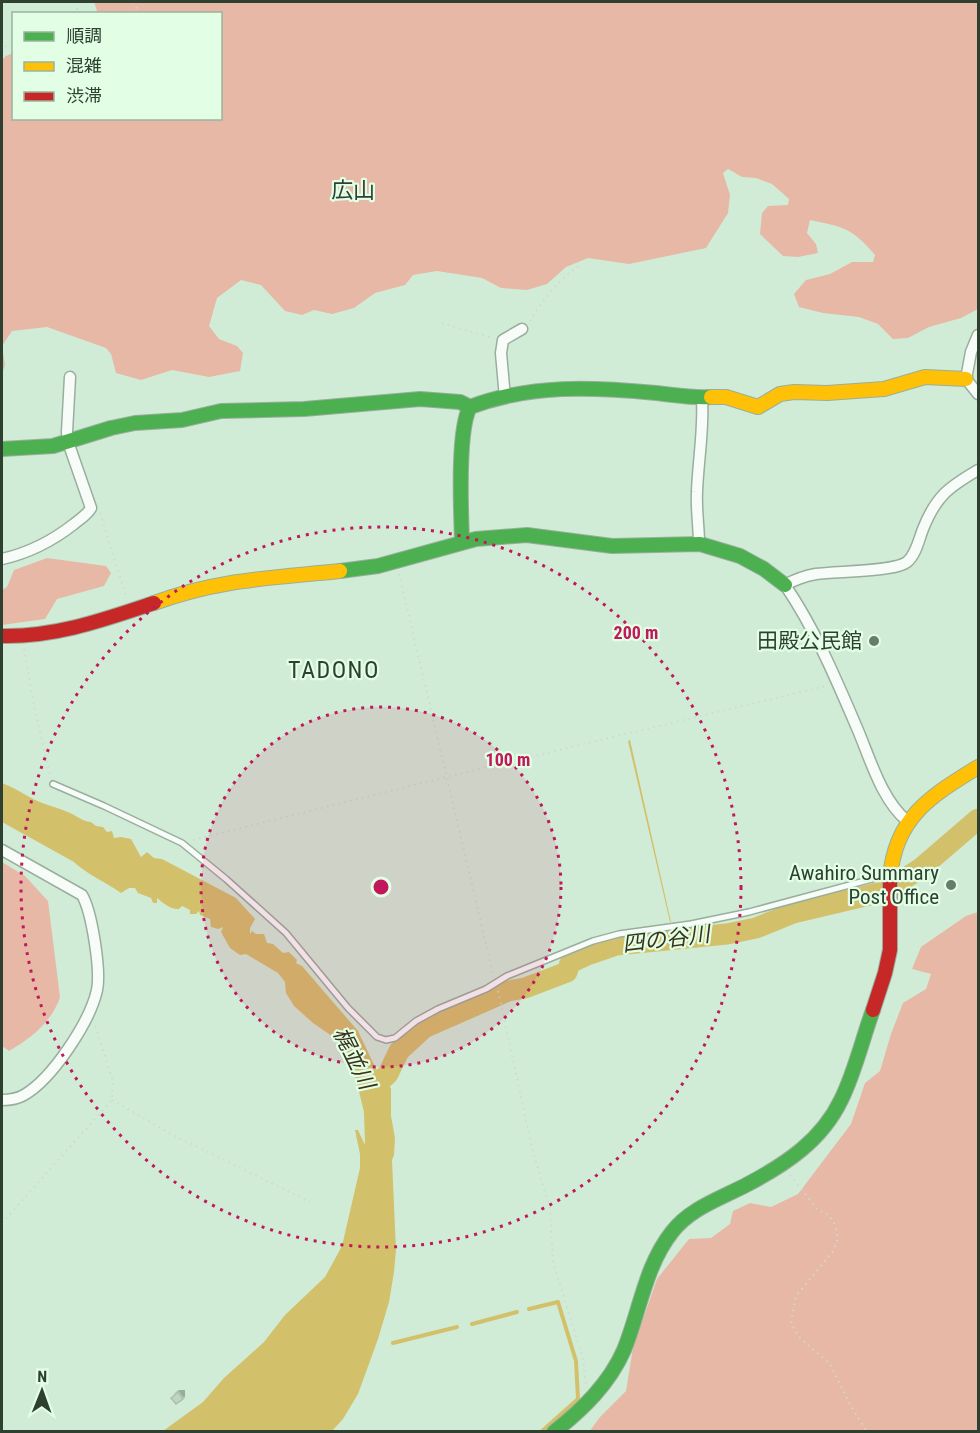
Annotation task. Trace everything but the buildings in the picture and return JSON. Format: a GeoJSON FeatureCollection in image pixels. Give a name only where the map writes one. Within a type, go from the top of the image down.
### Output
{"type":"FeatureCollection","features":[{"type":"Feature","properties":{"kind":"street"},"geometry":{"type":"LineString","coordinates":[[505,398],[501,353],[503,340],[522,329]]}},
{"type":"Feature","properties":{"kind":"street"},"geometry":{"type":"LineString","coordinates":[[966,379],[971,352],[978,335]]}},
{"type":"Feature","properties":{"kind":"street"},"geometry":{"type":"LineString","coordinates":[[2,559],[22,555],[40,547],[89,512],[91,508],[68,442],[70,377]]}},
{"type":"Feature","properties":{"kind":"street"},"geometry":{"type":"LineString","coordinates":[[2,448],[37,448],[68,442],[135,423],[182,420],[221,411],[304,409],[420,399],[459,402],[470,407],[523,393],[582,387],[702,399],[726,397],[758,407],[780,394],[884,389],[925,377],[966,379],[978,394]]}},
{"type":"Feature","properties":{"kind":"street"},"geometry":{"type":"LineString","coordinates":[[699,544],[696,496],[702,432],[702,399]]}},
{"type":"Feature","properties":{"kind":"street"},"geometry":{"type":"LineString","coordinates":[[462,541],[461,488],[464,424],[470,407]]}},
{"type":"Feature","properties":{"kind":"street"},"geometry":{"type":"LineString","coordinates":[[786,585],[799,578],[817,574],[893,567],[907,562],[938,500],[946,490],[978,470]]}},
{"type":"Feature","properties":{"kind":"street"},"geometry":{"type":"LineString","coordinates":[[2,636],[24,637],[77,628],[214,585],[365,568],[462,541],[493,536],[525,535],[611,545],[699,544],[748,559],[768,569],[786,585],[802,609],[837,681],[884,788],[898,813],[907,821]]}},
{"type":"Feature","properties":{"kind":"street"},"geometry":{"type":"LineString","coordinates":[[554,1431],[591,1399],[616,1365],[660,1250],[671,1233],[698,1209],[760,1179],[782,1165],[811,1143],[829,1122],[842,1099],[883,979],[890,951],[890,874],[898,836],[918,807],[940,790],[978,767]]}},
{"type":"Feature","properties":{"kind":"street"},"geometry":{"type":"LineString","coordinates":[[2,850],[82,895],[87,904],[98,978],[97,991],[88,1014],[65,1055],[49,1074],[25,1095],[2,1100]]}},
{"type":"Feature","properties":{"kind":"lane"},"geometry":{"type":"LineString","coordinates":[[53,784],[182,843],[286,933],[348,1008],[377,1037],[386,1040],[395,1038],[416,1021],[438,1009],[486,989],[507,976],[593,941],[619,934],[691,924],[785,904],[890,874]]}},
{"type":"Feature","properties":{"kind":"path"},"geometry":{"type":"LineString","coordinates":[[522,329],[546,297],[582,264]]}},
{"type":"Feature","properties":{"kind":"path"},"geometry":{"type":"LineString","coordinates":[[442,323],[503,340]]}},
{"type":"Feature","properties":{"kind":"path"},"geometry":{"type":"LineString","coordinates":[[100,511],[131,610]]}},
{"type":"Feature","properties":{"kind":"path"},"geometry":{"type":"LineString","coordinates":[[396,560],[496,984],[533,1152],[550,1209],[554,1262],[584,1359],[586,1384],[591,1399]]}},
{"type":"Feature","properties":{"kind":"path"},"geometry":{"type":"LineString","coordinates":[[24,637],[34,706],[53,784]]}},
{"type":"Feature","properties":{"kind":"path"},"geometry":{"type":"LineString","coordinates":[[182,843],[837,681]]}},
{"type":"Feature","properties":{"kind":"path"},"geometry":{"type":"LineString","coordinates":[[2,1223],[112,1100],[113,1081],[92,1017],[88,1014]]}},
{"type":"Feature","properties":{"kind":"path"},"geometry":{"type":"LineString","coordinates":[[112,1100],[171,1134],[310,1202]]}},
{"type":"Feature","properties":{"kind":"path"},"geometry":{"type":"LineString","coordinates":[[782,1165],[813,1204],[829,1215],[835,1225],[838,1238],[834,1250],[796,1296],[791,1323],[799,1337],[830,1364],[851,1406],[867,1431]]}},
{"type":"Feature","properties":{"kind":"shaded area"},"geometry":{"type":"Polygon","coordinates":[[[94,2],[978,2],[978,309],[961,318],[929,327],[908,338],[893,339],[878,324],[859,317],[823,313],[799,307],[794,294],[806,280],[830,274],[852,262],[873,262],[875,255],[860,239],[847,230],[810,220],[807,233],[816,244],[818,253],[798,257],[783,256],[760,234],[762,213],[768,206],[788,205],[789,199],[772,184],[756,178],[742,177],[728,169],[723,173],[730,195],[728,213],[706,248],[629,264],[588,258],[566,267],[547,284],[527,290],[501,288],[482,278],[437,271],[413,275],[405,285],[375,293],[354,308],[332,314],[314,310],[302,315],[285,311],[261,285],[241,280],[217,298],[209,326],[219,339],[237,346],[243,353],[240,371],[209,377],[172,370],[141,380],[116,373],[111,354],[106,348],[47,327],[12,331],[2,346],[2,60],[12,53],[12,120],[222,120],[222,12],[96,12],[94,2]]]}},
{"type":"Feature","properties":{"kind":"shaded area"},"geometry":{"type":"Polygon","coordinates":[[[2,346],[5,365],[2,374],[2,346]]]}},
{"type":"Feature","properties":{"kind":"shaded area"},"geometry":{"type":"Polygon","coordinates":[[[47,558],[106,566],[111,573],[104,586],[57,599],[45,619],[2,625],[2,590],[7,587],[14,570],[47,558]]]}},
{"type":"Feature","properties":{"kind":"shaded area"},"geometry":{"type":"Polygon","coordinates":[[[2,862],[25,876],[48,901],[60,997],[46,1022],[25,1041],[9,1051],[2,1046],[2,862]]]}},
{"type":"Feature","properties":{"kind":"shaded area"},"geometry":{"type":"Polygon","coordinates":[[[978,912],[978,1431],[589,1432],[600,1417],[626,1391],[633,1348],[657,1279],[689,1239],[711,1238],[730,1224],[733,1211],[750,1203],[771,1207],[798,1194],[851,1124],[865,1083],[880,1071],[903,1003],[926,989],[931,974],[912,969],[921,947],[966,916],[978,912]]]}},
{"type":"Feature","properties":{"kind":"water"},"geometry":{"type":"Polygon","coordinates":[[[630,740],[671,922],[628,741],[630,740]]]}},
{"type":"Feature","properties":{"kind":"water","name":"梶並川"},"geometry":{"type":"Polygon","coordinates":[[[2,783],[35,800],[103,827],[107,832],[112,831],[114,838],[131,839],[141,857],[147,852],[154,858],[162,859],[236,898],[255,919],[250,928],[250,934],[252,931],[256,934],[264,934],[267,943],[273,944],[283,953],[289,952],[297,960],[296,963],[302,966],[358,1031],[376,1069],[383,1071],[391,1089],[391,1116],[395,1138],[392,1160],[396,1250],[394,1272],[389,1302],[358,1394],[343,1419],[332,1431],[163,1431],[203,1402],[224,1378],[264,1342],[285,1315],[325,1277],[342,1246],[360,1168],[360,1154],[355,1130],[358,1130],[365,1145],[364,1112],[350,1055],[329,1034],[294,1006],[286,993],[285,982],[278,973],[246,954],[240,955],[230,948],[221,932],[223,927],[218,929],[211,927],[210,919],[200,915],[199,911],[196,914],[190,914],[190,910],[182,906],[179,909],[173,908],[157,898],[157,903],[153,903],[151,898],[138,893],[135,888],[129,888],[121,893],[74,862],[2,822],[2,783]]]}},
{"type":"Feature","properties":{"kind":"waterway","name":"四の谷川"},"geometry":{"type":"LineString","coordinates":[[372,1088],[388,1074],[399,1051],[424,1028],[508,991],[525,988],[567,972],[570,963],[587,955],[616,945],[727,934],[756,928],[793,913],[886,891],[921,868],[978,819]]}},
{"type":"Feature","properties":{"kind":"waterway"},"geometry":{"type":"LineString","coordinates":[[529,1309],[558,1302],[576,1361],[578,1399],[541,1432]]}},
{"type":"Feature","properties":{"kind":"waterway"},"geometry":{"type":"LineString","coordinates":[[472,1324],[517,1312]]}},
{"type":"Feature","properties":{"kind":"waterway"},"geometry":{"type":"LineString","coordinates":[[393,1343],[457,1327]]}},
{"type":"Feature","properties":{"kind":"traffic: fast"},"geometry":{"type":"LineString","coordinates":[[462,541],[461,452],[470,407],[516,394],[562,389],[609,389],[711,397]]}},
{"type":"Feature","properties":{"kind":"traffic: fast"},"geometry":{"type":"LineString","coordinates":[[2,449],[53,446],[111,428],[135,423],[182,420],[221,411],[304,409],[420,399],[460,402],[470,407]]}},
{"type":"Feature","properties":{"kind":"traffic: fast"},"geometry":{"type":"LineString","coordinates":[[340,571],[378,566],[476,539],[527,535],[612,546],[700,544],[740,556],[764,569],[785,585]]}},
{"type":"Feature","properties":{"kind":"traffic: fast"},"geometry":{"type":"LineString","coordinates":[[554,1432],[594,1395],[611,1374],[630,1335],[655,1259],[679,1224],[707,1204],[776,1168],[802,1150],[824,1127],[846,1089],[873,1010]]}},
{"type":"Feature","properties":{"kind":"traffic: slow"},"geometry":{"type":"LineString","coordinates":[[711,397],[726,397],[758,407],[780,394],[794,392],[827,393],[884,389],[925,377],[966,379]]}},
{"type":"Feature","properties":{"kind":"traffic: slow"},"geometry":{"type":"LineString","coordinates":[[154,603],[224,584],[340,571]]}},
{"type":"Feature","properties":{"kind":"traffic: slow"},"geometry":{"type":"LineString","coordinates":[[890,878],[899,839],[918,810],[945,788],[978,767]]}},
{"type":"Feature","properties":{"kind":"traffic: jam"},"geometry":{"type":"LineString","coordinates":[[2,636],[22,636],[60,630],[98,621],[154,603]]}},
{"type":"Feature","properties":{"kind":"traffic: jam"},"geometry":{"type":"LineString","coordinates":[[873,1010],[890,950],[890,878]]}},
{"type":"Feature","properties":{"kind":"place","name":"田殿公民館"},"geometry":{"type":"Point","coordinates":[874,641]}},
{"type":"Feature","properties":{"kind":"place","name":"Awahiro Summary Post Office"},"geometry":{"type":"Point","coordinates":[951,885]}},
{"type":"Feature","properties":{"kind":"district","name":"広山"},"geometry":{"type":"Point","coordinates":[353,190]}},
{"type":"Feature","properties":{"kind":"district","name":"TADONO"},"geometry":{"type":"Point","coordinates":[334,670]}}]}
